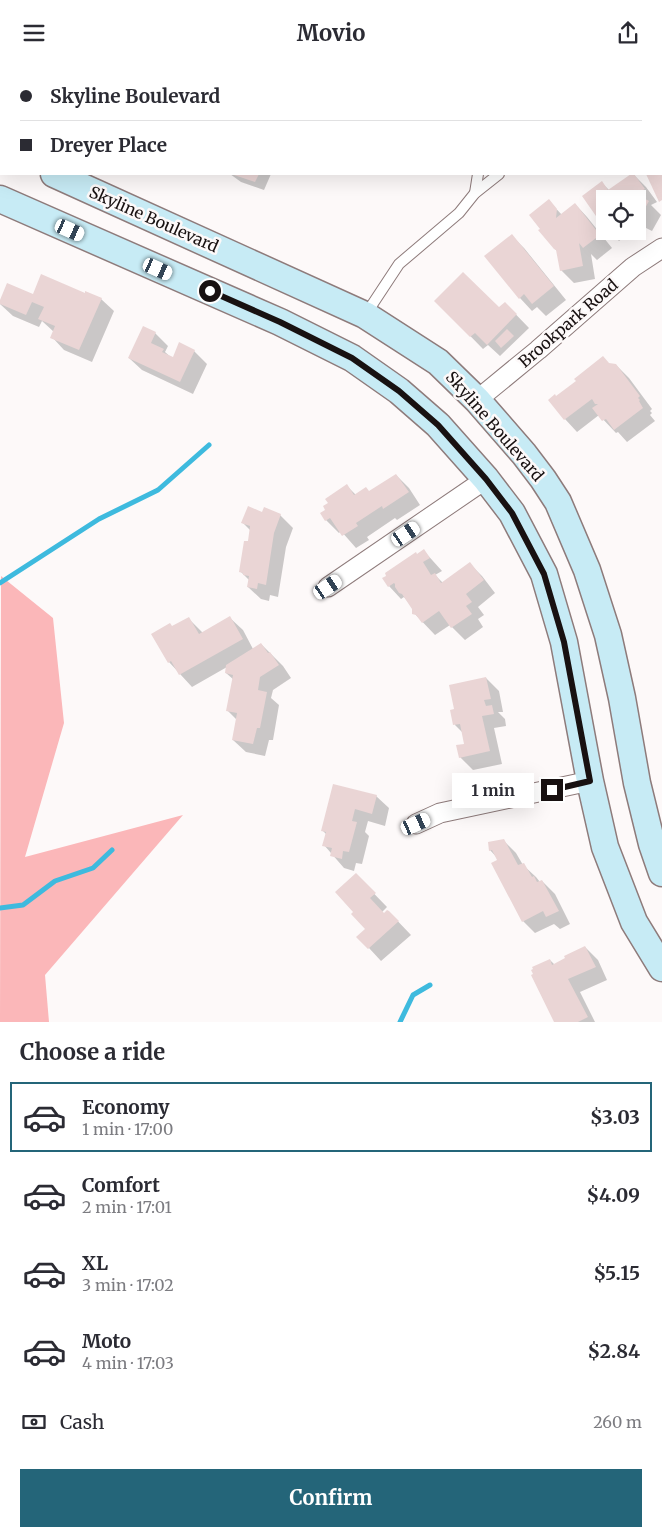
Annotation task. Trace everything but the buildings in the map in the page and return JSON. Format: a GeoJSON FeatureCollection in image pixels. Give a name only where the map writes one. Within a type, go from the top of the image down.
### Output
{"type":"FeatureCollection","features":[{"type":"Feature","properties":{"kind":"main road","name":"Skyline Boulevard"},"geometry":{"type":"LineString","coordinates":[[56,175],[366,315],[438,361],[524,454],[558,502],[587,570],[608,635],[622,698],[637,783],[652,844],[662,873]]}},
{"type":"Feature","properties":{"kind":"main road"},"geometry":{"type":"LineString","coordinates":[[0,199],[280,322],[352,358],[399,391],[438,425],[486,479],[512,513],[544,574],[564,642],[590,781],[605,847],[634,922],[662,969]]}},
{"type":"Feature","properties":{"kind":"street","name":"Brookpark Road"},"geometry":{"type":"LineString","coordinates":[[476,400],[633,267],[662,248]]}},
{"type":"Feature","properties":{"kind":"street"},"geometry":{"type":"LineString","coordinates":[[328,587],[486,479]]}},
{"type":"Feature","properties":{"kind":"street"},"geometry":{"type":"LineString","coordinates":[[416,824],[440,813],[590,781]]}},
{"type":"Feature","properties":{"kind":"lane"},"geometry":{"type":"LineString","coordinates":[[475,193],[478,175]]}},
{"type":"Feature","properties":{"kind":"lane"},"geometry":{"type":"LineString","coordinates":[[366,315],[400,264],[459,213],[475,193],[499,175]]}},
{"type":"Feature","properties":{"kind":"shaded area"},"geometry":{"type":"Polygon","coordinates":[[[1,576],[53,618],[64,723],[25,857],[183,815],[45,975],[49,1022],[0,1022],[1,576]]]}},
{"type":"Feature","properties":{"kind":"waterway"},"geometry":{"type":"LineString","coordinates":[[0,583],[99,519],[158,490],[209,445]]}},
{"type":"Feature","properties":{"kind":"waterway"},"geometry":{"type":"LineString","coordinates":[[0,908],[23,905],[55,881],[93,868],[112,850]]}},
{"type":"Feature","properties":{"kind":"waterway"},"geometry":{"type":"LineString","coordinates":[[400,1022],[413,995],[430,985]]}},
{"type":"Feature","properties":{"kind":"route"},"geometry":{"type":"LineString","coordinates":[[210,291],[280,322],[352,358],[399,391],[438,425],[486,479],[512,513],[544,574],[564,642],[590,781],[552,790]]}}]}
